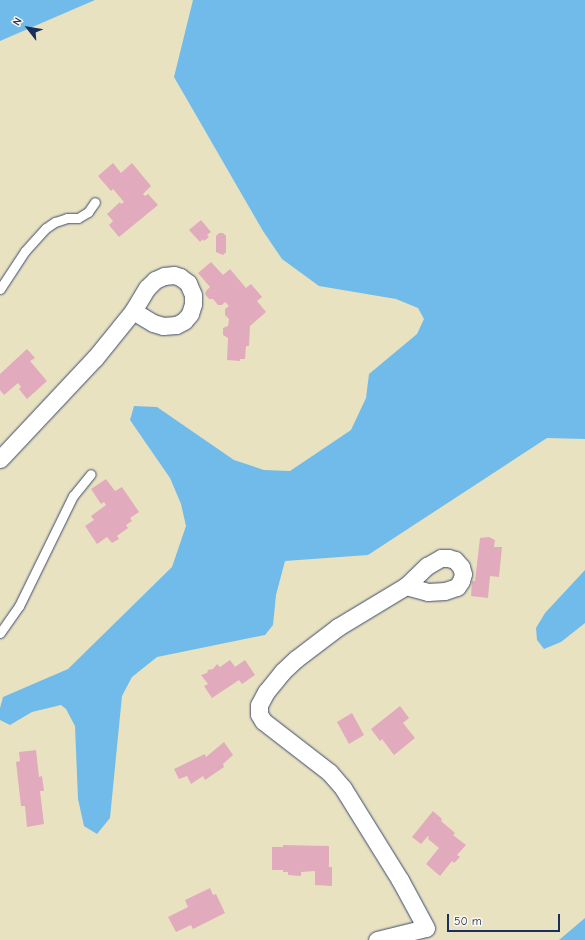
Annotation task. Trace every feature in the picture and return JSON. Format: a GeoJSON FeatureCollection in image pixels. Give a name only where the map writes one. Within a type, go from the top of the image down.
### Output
{"type":"FeatureCollection","features":[{"type":"Feature","properties":{"kind":"street"},"geometry":{"type":"LineString","coordinates":[[0,459],[95,358],[133,311]]}},
{"type":"Feature","properties":{"kind":"street"},"geometry":{"type":"LineString","coordinates":[[377,940],[426,928],[400,880],[343,788],[329,772],[263,721],[259,714],[259,705],[266,692],[282,672],[296,659],[338,628],[406,586]]}},
{"type":"Feature","properties":{"kind":"lane"},"geometry":{"type":"LineString","coordinates":[[0,289],[25,251],[46,228],[55,222],[68,218],[78,218],[88,212],[95,202]]}},
{"type":"Feature","properties":{"kind":"lane"},"geometry":{"type":"LineString","coordinates":[[0,633],[9,622],[23,599],[73,496],[91,474]]}},
{"type":"Feature","properties":{"kind":"water"},"geometry":{"type":"Polygon","coordinates":[[[0,0],[95,0],[0,41],[0,0]]]}},
{"type":"Feature","properties":{"kind":"water"},"geometry":{"type":"Polygon","coordinates":[[[193,0],[585,0],[585,439],[547,438],[368,555],[285,561],[276,595],[273,625],[265,635],[157,657],[132,677],[122,696],[110,818],[97,834],[84,826],[78,799],[75,726],[66,709],[61,705],[32,712],[10,725],[0,720],[0,708],[3,697],[68,669],[172,567],[186,526],[181,504],[170,478],[130,420],[134,406],[157,407],[234,460],[264,470],[290,471],[351,430],[366,398],[369,374],[417,334],[424,319],[418,308],[396,299],[319,286],[282,259],[263,231],[174,77],[193,0]]]}},
{"type":"Feature","properties":{"kind":"water"},"geometry":{"type":"Polygon","coordinates":[[[585,570],[585,623],[561,642],[544,649],[537,640],[536,628],[545,613],[585,570]]]}},
{"type":"Feature","properties":{"kind":"water"},"geometry":{"type":"Polygon","coordinates":[[[585,918],[585,940],[559,940],[585,918]]]}},
{"type":"Feature","properties":{"kind":"building"},"geometry":{"type":"Polygon","coordinates":[[[113,163],[121,173],[132,163],[151,186],[143,194],[145,196],[148,194],[158,205],[119,237],[109,225],[113,221],[107,214],[120,202],[121,204],[124,202],[113,189],[111,191],[98,176],[113,163]]]}},
{"type":"Feature","properties":{"kind":"building"},"geometry":{"type":"Polygon","coordinates":[[[201,220],[211,232],[207,235],[209,237],[200,242],[189,230],[201,220]]]}},
{"type":"Feature","properties":{"kind":"building"},"geometry":{"type":"Polygon","coordinates":[[[219,233],[223,233],[226,236],[226,252],[223,255],[216,252],[216,236],[219,233]]]}},
{"type":"Feature","properties":{"kind":"building"},"geometry":{"type":"Polygon","coordinates":[[[211,262],[223,275],[230,269],[246,288],[251,284],[262,297],[257,301],[266,312],[250,326],[249,346],[246,346],[245,359],[240,359],[240,361],[227,360],[228,338],[223,335],[223,328],[228,326],[229,319],[225,315],[225,309],[229,306],[225,302],[222,305],[218,305],[213,299],[209,299],[205,294],[210,287],[198,273],[211,262]]]}},
{"type":"Feature","properties":{"kind":"building"},"geometry":{"type":"Polygon","coordinates":[[[27,349],[35,358],[30,361],[47,381],[27,399],[19,389],[21,387],[18,383],[4,395],[0,390],[0,374],[27,349]]]}},
{"type":"Feature","properties":{"kind":"building"},"geometry":{"type":"Polygon","coordinates":[[[106,479],[115,491],[122,487],[139,512],[130,518],[132,521],[126,525],[128,528],[117,536],[119,539],[112,543],[107,537],[97,544],[85,526],[94,520],[91,516],[106,505],[104,502],[101,504],[91,489],[106,479]]]}},
{"type":"Feature","properties":{"kind":"building"},"geometry":{"type":"Polygon","coordinates":[[[489,537],[495,540],[494,547],[502,547],[499,577],[490,576],[488,598],[471,596],[472,581],[475,581],[480,538],[489,537]]]}},
{"type":"Feature","properties":{"kind":"building"},"geometry":{"type":"Polygon","coordinates":[[[230,660],[235,667],[245,660],[255,675],[242,684],[239,680],[212,698],[204,686],[208,684],[201,675],[207,673],[208,670],[213,669],[217,664],[220,667],[230,660]]]}},
{"type":"Feature","properties":{"kind":"building"},"geometry":{"type":"Polygon","coordinates":[[[400,706],[409,718],[403,723],[415,738],[394,755],[382,739],[380,741],[371,729],[400,706]]]}},
{"type":"Feature","properties":{"kind":"building"},"geometry":{"type":"Polygon","coordinates":[[[352,713],[364,735],[349,744],[337,722],[352,713]]]}},
{"type":"Feature","properties":{"kind":"building"},"geometry":{"type":"Polygon","coordinates":[[[224,742],[233,755],[223,764],[224,767],[205,780],[203,776],[191,784],[187,776],[179,779],[174,769],[205,754],[206,757],[224,742]]]}},
{"type":"Feature","properties":{"kind":"building"},"geometry":{"type":"Polygon","coordinates":[[[36,750],[39,777],[42,776],[44,791],[40,791],[44,824],[27,827],[25,806],[21,806],[16,762],[20,761],[19,752],[36,750]]]}},
{"type":"Feature","properties":{"kind":"building"},"geometry":{"type":"Polygon","coordinates":[[[433,811],[442,819],[441,821],[455,833],[453,835],[466,845],[457,855],[460,857],[454,863],[452,861],[440,876],[426,864],[439,848],[428,839],[428,836],[421,844],[412,837],[433,811]]]}},
{"type":"Feature","properties":{"kind":"building"},"geometry":{"type":"Polygon","coordinates":[[[283,845],[329,846],[329,867],[332,867],[332,886],[315,885],[315,871],[301,872],[301,876],[288,875],[288,872],[283,872],[283,870],[272,870],[272,847],[283,847],[283,845]]]}},
{"type":"Feature","properties":{"kind":"building"},"geometry":{"type":"Polygon","coordinates":[[[210,888],[213,895],[216,894],[225,913],[193,929],[191,925],[176,932],[168,917],[188,907],[185,900],[210,888]]]}}]}
